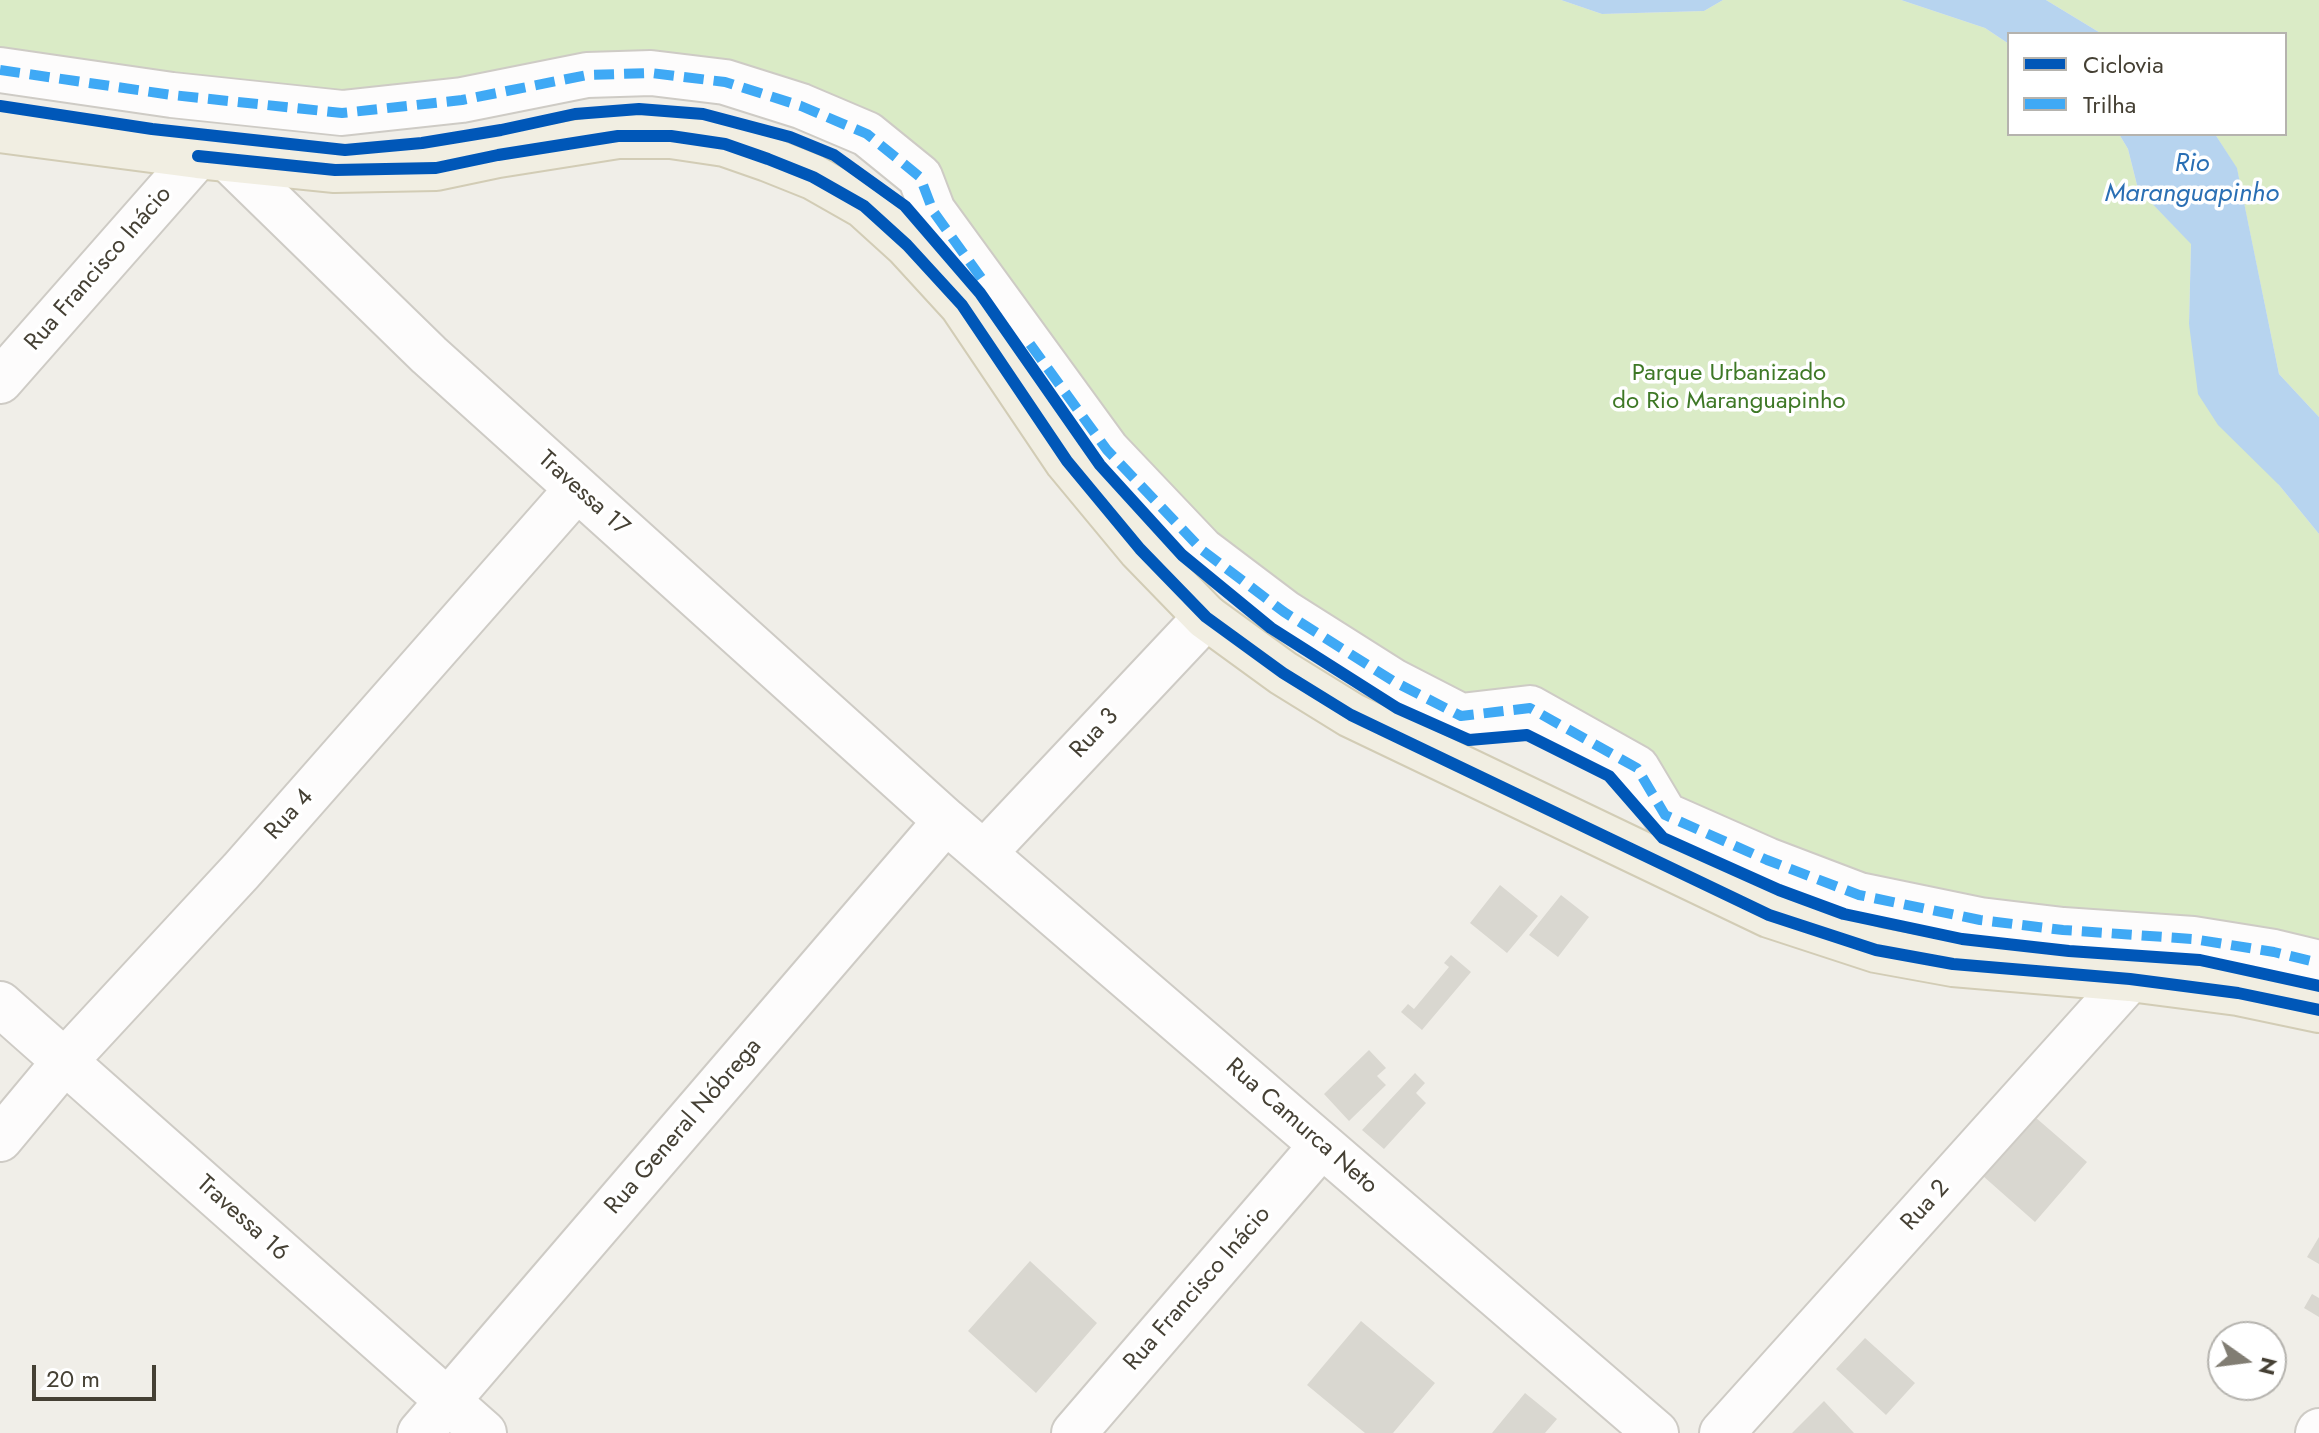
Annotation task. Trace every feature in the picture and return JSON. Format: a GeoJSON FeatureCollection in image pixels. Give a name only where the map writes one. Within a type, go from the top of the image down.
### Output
{"type":"FeatureCollection","features":[{"type":"Feature","properties":{"kind":"main road"},"geometry":{"type":"LineString","coordinates":[[0,130],[213,158],[335,170],[436,168],[618,136],[671,136],[725,144],[813,177],[864,206],[907,245],[962,305],[1067,461],[1140,549],[1206,617],[1283,673],[1351,715],[1769,915],[1876,950],[1953,964],[2130,979],[2238,993],[2319,1010]]}},
{"type":"Feature","properties":{"kind":"street"},"geometry":{"type":"LineString","coordinates":[[0,70],[172,95],[342,113],[462,100],[587,75],[651,73],[725,82],[801,106],[867,134],[920,177],[933,211],[1107,450],[1202,550],[1284,612],[1393,681],[1461,716],[1530,708],[1637,768],[1665,815],[1767,860],[1859,895],[1980,920],[2063,930],[2193,939],[2319,963]]}},
{"type":"Feature","properties":{"kind":"street","name":"Rua Francisco Inácio"},"geometry":{"type":"LineString","coordinates":[[0,381],[213,158]]}},
{"type":"Feature","properties":{"kind":"street","name":"Travessa 17"},"geometry":{"type":"LineString","coordinates":[[213,158],[946,821]]}},
{"type":"Feature","properties":{"kind":"street","name":"Rua 4"},"geometry":{"type":"LineString","coordinates":[[0,1139],[65,1061],[241,871],[577,489]]}},
{"type":"Feature","properties":{"kind":"street","name":"Rua 3"},"geometry":{"type":"LineString","coordinates":[[985,852],[1206,617]]}},
{"type":"Feature","properties":{"kind":"street","name":"Rua Camurca Neto"},"geometry":{"type":"LineString","coordinates":[[946,821],[1656,1433]]}},
{"type":"Feature","properties":{"kind":"street","name":"Rua General Nóbrega"},"geometry":{"type":"LineString","coordinates":[[434,1418],[946,821]]}},
{"type":"Feature","properties":{"kind":"street","name":"Rua 2"},"geometry":{"type":"LineString","coordinates":[[1722,1433],[2130,979]]}},
{"type":"Feature","properties":{"kind":"street","name":"Travessa 16"},"geometry":{"type":"LineString","coordinates":[[0,1004],[65,1061],[434,1418],[484,1433]]}},
{"type":"Feature","properties":{"kind":"street","name":"Rua Francisco Inácio"},"geometry":{"type":"LineString","coordinates":[[1074,1433],[1322,1145]]}},
{"type":"Feature","properties":{"kind":"green space","name":"Parque Urbanizado do Rio Maranguapinho"},"geometry":{"type":"Polygon","coordinates":[[[0,0],[1561,0],[1602,14],[1704,11],[1723,0],[1901,0],[1985,28],[2007,43],[2007,136],[2120,136],[2128,149],[2138,189],[2191,243],[2189,324],[2279,485],[2319,534],[2319,963],[1767,860],[1530,708],[1461,716],[1202,550],[920,177],[725,82],[462,100],[0,70],[0,0]]]}},
{"type":"Feature","properties":{"kind":"green space"},"geometry":{"type":"Polygon","coordinates":[[[2046,0],[2319,0],[2319,417],[2279,374],[2237,169],[2216,136],[2287,136],[2287,32],[2099,32],[2046,0]]]}},
{"type":"Feature","properties":{"kind":"water"},"geometry":{"type":"Polygon","coordinates":[[[1561,0],[1723,0],[1704,11],[1602,14],[1561,0]]]}},
{"type":"Feature","properties":{"kind":"water"},"geometry":{"type":"Polygon","coordinates":[[[1901,0],[2046,0],[2099,32],[2007,32],[2007,43],[1985,28],[1901,0]]]}},
{"type":"Feature","properties":{"kind":"water","name":"Rio Maranguapinho"},"geometry":{"type":"Polygon","coordinates":[[[2120,136],[2216,136],[2237,168],[2279,374],[2319,417],[2319,534],[2279,485],[2218,425],[2198,394],[2189,324],[2191,244],[2138,189],[2128,149],[2120,136]]]}},
{"type":"Feature","properties":{"kind":"building"},"geometry":{"type":"Polygon","coordinates":[[[1500,885],[1538,916],[1507,953],[1470,923],[1500,885]]]}},
{"type":"Feature","properties":{"kind":"building"},"geometry":{"type":"Polygon","coordinates":[[[1561,895],[1589,917],[1558,957],[1529,935],[1561,895]]]}},
{"type":"Feature","properties":{"kind":"building"},"geometry":{"type":"Polygon","coordinates":[[[1451,955],[1471,972],[1422,1030],[1401,1012],[1408,1004],[1414,1009],[1449,967],[1444,963],[1451,955]]]}},
{"type":"Feature","properties":{"kind":"building"},"geometry":{"type":"Polygon","coordinates":[[[1369,1050],[1386,1068],[1377,1076],[1386,1085],[1349,1121],[1324,1094],[1369,1050]]]}},
{"type":"Feature","properties":{"kind":"building"},"geometry":{"type":"Polygon","coordinates":[[[1415,1073],[1425,1083],[1416,1093],[1426,1103],[1384,1149],[1362,1130],[1415,1073]]]}},
{"type":"Feature","properties":{"kind":"building"},"geometry":{"type":"Polygon","coordinates":[[[2035,1117],[2087,1162],[2035,1222],[1983,1176],[2035,1117]]]}},
{"type":"Feature","properties":{"kind":"building"},"geometry":{"type":"Polygon","coordinates":[[[2319,1237],[2319,1264],[2307,1257],[2319,1237]]]}},
{"type":"Feature","properties":{"kind":"building"},"geometry":{"type":"Polygon","coordinates":[[[1030,1261],[1097,1323],[1036,1393],[968,1331],[1030,1261]]]}},
{"type":"Feature","properties":{"kind":"building"},"geometry":{"type":"Polygon","coordinates":[[[2312,1294],[2319,1298],[2319,1317],[2304,1308],[2312,1294]]]}},
{"type":"Feature","properties":{"kind":"building"},"geometry":{"type":"Polygon","coordinates":[[[1361,1321],[1435,1383],[1393,1433],[1365,1433],[1307,1385],[1361,1321]]]}},
{"type":"Feature","properties":{"kind":"building"},"geometry":{"type":"Polygon","coordinates":[[[1865,1338],[1915,1383],[1886,1415],[1836,1369],[1865,1338]]]}},
{"type":"Feature","properties":{"kind":"building"},"geometry":{"type":"Polygon","coordinates":[[[1525,1393],[1557,1419],[1545,1433],[1492,1433],[1525,1393]]]}},
{"type":"Feature","properties":{"kind":"building"},"geometry":{"type":"Polygon","coordinates":[[[1824,1401],[1854,1433],[1792,1433],[1824,1401]]]}},
{"type":"Feature","properties":{"kind":"marked path"},"geometry":{"type":"LineString","coordinates":[[0,70],[172,95],[342,113],[462,100],[587,75],[651,73],[725,82],[801,106],[867,134],[920,177],[933,211],[987,286]]}},
{"type":"Feature","properties":{"kind":"marked path"},"geometry":{"type":"LineString","coordinates":[[1030,344],[1107,450],[1202,550],[1284,612],[1393,681],[1461,716],[1530,708],[1637,768],[1665,815],[1767,860],[1859,895],[1980,920],[2063,930],[2193,939],[2319,963]]}},
{"type":"Feature","properties":{"kind":"cycle path"},"geometry":{"type":"LineString","coordinates":[[0,106],[152,129],[345,150],[422,143],[575,114],[639,109],[703,114],[790,137],[834,155],[905,206],[980,293],[1100,465],[1182,555],[1271,628],[1397,708],[1469,740],[1527,735],[1609,776],[1663,838],[1779,890],[1844,914],[1962,939],[2069,951],[2200,960],[2319,986]]}},
{"type":"Feature","properties":{"kind":"cycle path"},"geometry":{"type":"LineString","coordinates":[[198,156],[335,170],[436,168],[618,136],[671,136],[725,144],[813,177],[864,206],[907,245],[962,305],[1067,461],[1140,549],[1206,617],[1283,673],[1351,715],[1769,915],[1876,950],[1953,964],[2130,979],[2238,993],[2319,1010]]}}]}
